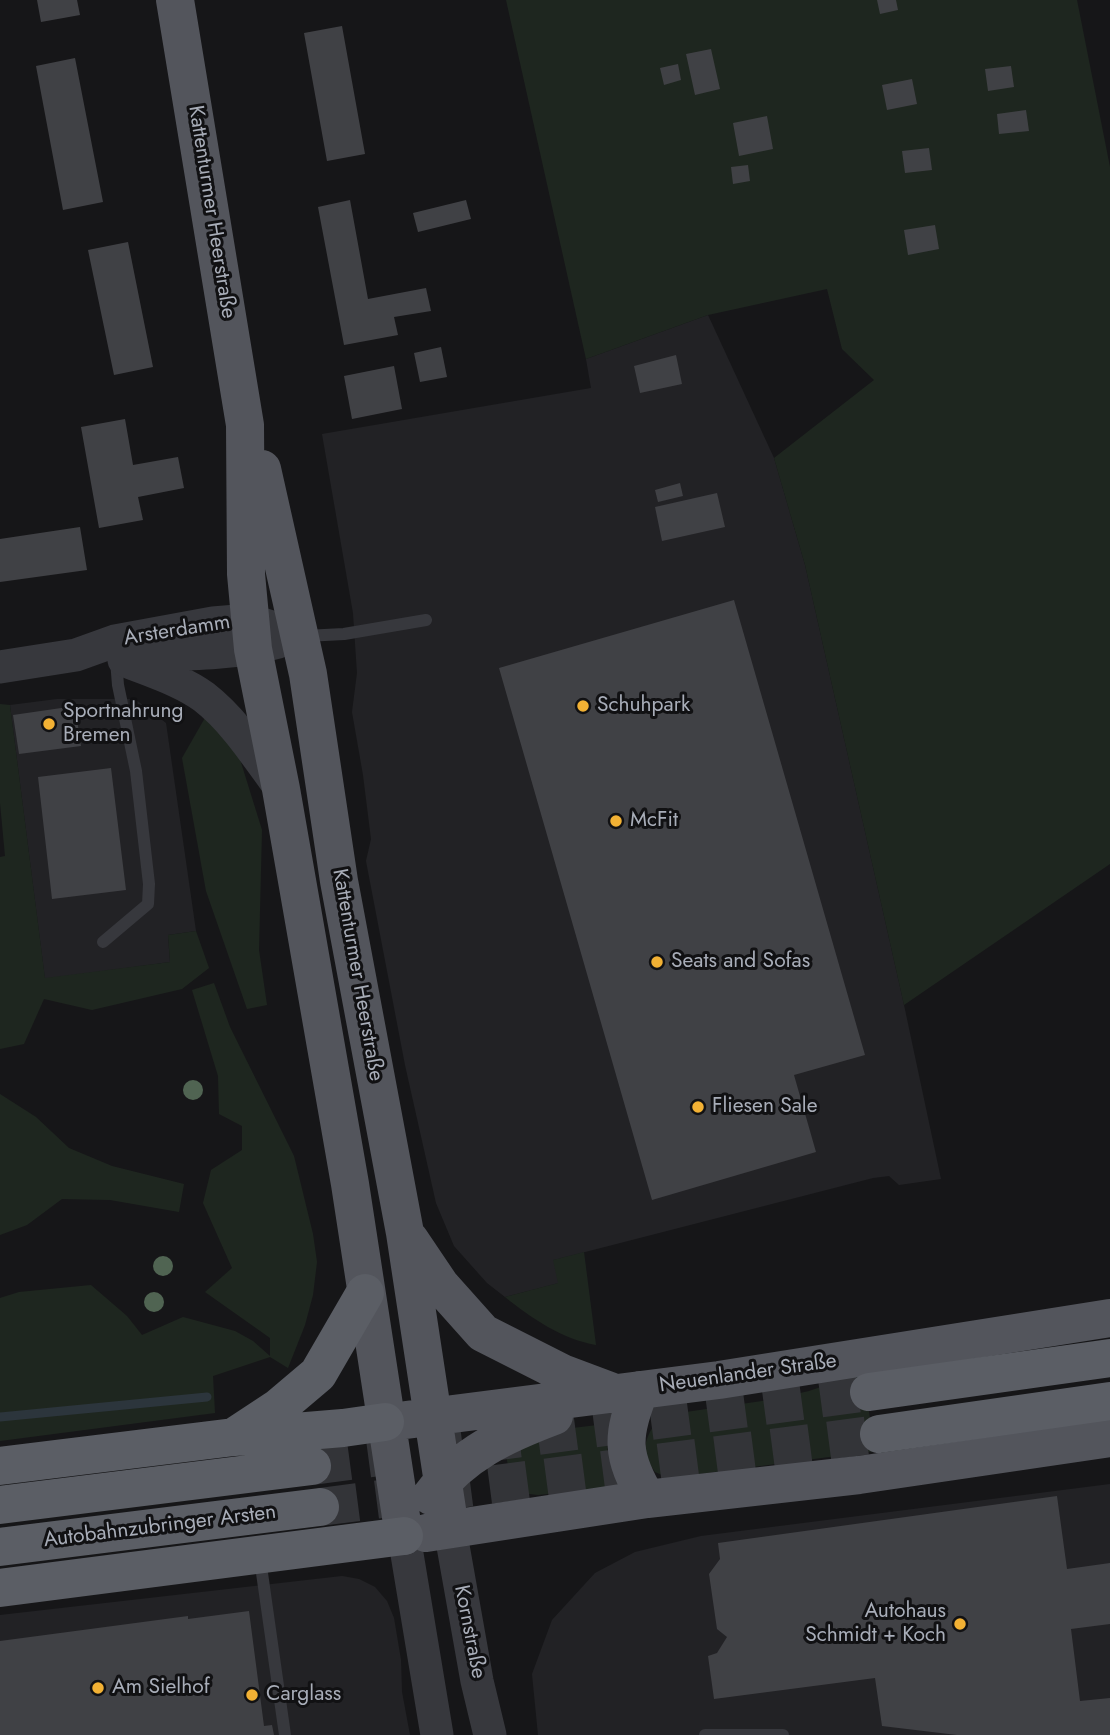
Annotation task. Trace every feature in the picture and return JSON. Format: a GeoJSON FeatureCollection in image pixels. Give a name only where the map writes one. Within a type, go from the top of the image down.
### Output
{"type":"FeatureCollection","features":[{"type":"Feature","properties":{"kind":"highway"},"geometry":{"type":"LineString","coordinates":[[234,1437],[279,1407],[318,1374],[365,1293]]}},
{"type":"Feature","properties":{"kind":"highway"},"geometry":{"type":"LineString","coordinates":[[869,1392],[1110,1358]]}},
{"type":"Feature","properties":{"kind":"highway"},"geometry":{"type":"LineString","coordinates":[[878,1434],[1110,1401]]}},
{"type":"Feature","properties":{"kind":"highway"},"geometry":{"type":"LineString","coordinates":[[0,1466],[234,1437],[385,1422]]}},
{"type":"Feature","properties":{"kind":"highway","name":"Autobahnzubringer Arsten"},"geometry":{"type":"LineString","coordinates":[[0,1504],[312,1466]]}},
{"type":"Feature","properties":{"kind":"highway","name":"Autobahnzubringer Arsten"},"geometry":{"type":"LineString","coordinates":[[0,1546],[320,1507]]}},
{"type":"Feature","properties":{"kind":"highway"},"geometry":{"type":"LineString","coordinates":[[0,1588],[404,1536]]}},
{"type":"Feature","properties":{"kind":"main road","name":"Kattenturmer Heerstraße"},"geometry":{"type":"LineString","coordinates":[[174,0],[245,425],[251,634],[350,1184],[404,1536]]}},
{"type":"Feature","properties":{"kind":"main road","name":"Kattenturmer Heerstraße"},"geometry":{"type":"LineString","coordinates":[[245,425],[262,470],[301,636],[339,881],[405,1233],[450,1529]]}},
{"type":"Feature","properties":{"kind":"main road"},"geometry":{"type":"LineString","coordinates":[[405,1233],[441,1286],[483,1333],[562,1373],[628,1392]]}},
{"type":"Feature","properties":{"kind":"main road","name":"Neuenlander Straße"},"geometry":{"type":"LineString","coordinates":[[385,1422],[628,1392],[1110,1318]]}},
{"type":"Feature","properties":{"kind":"main road"},"geometry":{"type":"LineString","coordinates":[[404,1536],[443,1480],[478,1450],[509,1433],[628,1392]]}},
{"type":"Feature","properties":{"kind":"main road"},"geometry":{"type":"LineString","coordinates":[[628,1392],[625,1449],[634,1478],[647,1499]]}},
{"type":"Feature","properties":{"kind":"main road"},"geometry":{"type":"LineString","coordinates":[[404,1536],[647,1499],[859,1475],[1110,1438]]}},
{"type":"Feature","properties":{"kind":"street","name":"Arsterdamm"},"geometry":{"type":"LineString","coordinates":[[0,667],[76,655],[115,641],[213,623],[251,634]]}},
{"type":"Feature","properties":{"kind":"street","name":"Arsterdamm"},"geometry":{"type":"LineString","coordinates":[[76,655],[90,658],[116,657],[251,634],[301,636]]}},
{"type":"Feature","properties":{"kind":"street","name":"Arsterdamm"},"geometry":{"type":"LineString","coordinates":[[116,657],[182,685],[203,697],[226,718],[281,789]]}},
{"type":"Feature","properties":{"kind":"street","name":"Kornstraße"},"geometry":{"type":"LineString","coordinates":[[450,1529],[477,1681],[490,1735]]}},
{"type":"Feature","properties":{"kind":"street"},"geometry":{"type":"LineString","coordinates":[[404,1536],[437,1735]]}},
{"type":"Feature","properties":{"kind":"lane"},"geometry":{"type":"LineString","coordinates":[[301,636],[344,634],[426,620]]}},
{"type":"Feature","properties":{"kind":"lane"},"geometry":{"type":"LineString","coordinates":[[103,942],[148,904],[149,884],[136,771],[118,685],[116,657]]}},
{"type":"Feature","properties":{"kind":"lane"},"geometry":{"type":"LineString","coordinates":[[260,1554],[285,1735]]}},
{"type":"Feature","properties":{"kind":"lane"},"geometry":{"type":"LineString","coordinates":[[705,1735],[783,1735]]}},
{"type":"Feature","properties":{"kind":"shaded area"},"geometry":{"type":"Polygon","coordinates":[[[506,0],[1077,0],[1110,167],[1110,864],[904,1005],[805,565],[774,458],[874,380],[842,349],[827,289],[708,315],[586,359],[506,0]]]}},
{"type":"Feature","properties":{"kind":"shaded area"},"geometry":{"type":"Polygon","coordinates":[[[708,315],[774,458],[805,565],[941,1179],[899,1185],[889,1176],[873,1178],[554,1260],[559,1283],[505,1297],[487,1283],[454,1246],[436,1203],[405,1065],[366,861],[371,839],[352,712],[357,673],[353,613],[322,434],[591,388],[586,359],[708,315]]]}},
{"type":"Feature","properties":{"kind":"shaded area"},"geometry":{"type":"Polygon","coordinates":[[[57,699],[135,699],[166,723],[196,931],[168,935],[170,962],[45,979],[10,705],[57,699]]]}},
{"type":"Feature","properties":{"kind":"shaded area"},"geometry":{"type":"Polygon","coordinates":[[[0,704],[10,705],[45,978],[170,962],[168,935],[196,931],[209,968],[182,989],[92,1010],[44,999],[24,1044],[0,1049],[0,857],[5,856],[0,803],[0,704]]]}},
{"type":"Feature","properties":{"kind":"shaded area"},"geometry":{"type":"Polygon","coordinates":[[[206,716],[239,756],[262,830],[259,950],[267,1005],[247,1009],[206,891],[182,758],[206,716]]]}},
{"type":"Feature","properties":{"kind":"shaded area"},"geometry":{"type":"Polygon","coordinates":[[[214,983],[230,1027],[294,1156],[313,1234],[317,1262],[313,1295],[305,1325],[288,1368],[270,1357],[213,1376],[215,1413],[0,1441],[0,1298],[19,1292],[91,1285],[127,1316],[142,1335],[183,1317],[235,1331],[253,1341],[270,1356],[270,1338],[205,1292],[232,1268],[203,1203],[211,1170],[242,1150],[242,1126],[219,1114],[218,1076],[192,990],[214,983]]]}},
{"type":"Feature","properties":{"kind":"shaded area"},"geometry":{"type":"Polygon","coordinates":[[[0,1094],[36,1117],[69,1148],[112,1166],[184,1184],[179,1212],[110,1200],[62,1199],[27,1225],[0,1235],[0,1094]]]}},
{"type":"Feature","properties":{"kind":"shaded area"},"geometry":{"type":"Polygon","coordinates":[[[584,1252],[596,1345],[571,1338],[548,1327],[505,1297],[558,1283],[553,1260],[584,1252]]]}},
{"type":"Feature","properties":{"kind":"shaded area"},"geometry":{"type":"Polygon","coordinates":[[[863,1373],[875,1451],[669,1478],[655,1472],[644,1455],[650,1432],[665,1415],[769,1400],[809,1391],[863,1373]]]}},
{"type":"Feature","properties":{"kind":"shaded area"},"geometry":{"type":"Polygon","coordinates":[[[614,1423],[608,1440],[608,1456],[622,1486],[538,1495],[513,1492],[505,1450],[556,1430],[614,1423]]]}},
{"type":"Feature","properties":{"kind":"shaded area"},"geometry":{"type":"Polygon","coordinates":[[[1110,1484],[1110,1735],[538,1735],[532,1674],[552,1620],[595,1573],[635,1552],[701,1536],[1110,1484]]]}},
{"type":"Feature","properties":{"kind":"shaded area"},"geometry":{"type":"Polygon","coordinates":[[[342,1576],[359,1579],[375,1587],[387,1601],[394,1618],[401,1660],[402,1692],[410,1735],[0,1735],[0,1615],[342,1576]]]}},
{"type":"Feature","properties":{"kind":"building"},"geometry":{"type":"Polygon","coordinates":[[[37,0],[77,0],[80,15],[41,22],[37,0]]]}},
{"type":"Feature","properties":{"kind":"building"},"geometry":{"type":"Polygon","coordinates":[[[877,0],[896,0],[898,10],[880,14],[877,0]]]}},
{"type":"Feature","properties":{"kind":"building"},"geometry":{"type":"Polygon","coordinates":[[[342,26],[365,154],[327,161],[304,33],[342,26]]]}},
{"type":"Feature","properties":{"kind":"building"},"geometry":{"type":"Polygon","coordinates":[[[711,49],[720,89],[695,95],[686,54],[711,49]]]}},
{"type":"Feature","properties":{"kind":"building"},"geometry":{"type":"Polygon","coordinates":[[[75,58],[103,202],[63,210],[36,66],[75,58]]]}},
{"type":"Feature","properties":{"kind":"building"},"geometry":{"type":"Polygon","coordinates":[[[678,64],[681,80],[664,85],[660,68],[678,64]]]}},
{"type":"Feature","properties":{"kind":"building"},"geometry":{"type":"Polygon","coordinates":[[[1011,66],[1014,87],[988,91],[985,69],[1011,66]]]}},
{"type":"Feature","properties":{"kind":"building"},"geometry":{"type":"Polygon","coordinates":[[[912,79],[917,104],[887,110],[882,85],[912,79]]]}},
{"type":"Feature","properties":{"kind":"building"},"geometry":{"type":"Polygon","coordinates":[[[1026,110],[1029,131],[999,134],[997,114],[1026,110]]]}},
{"type":"Feature","properties":{"kind":"building"},"geometry":{"type":"Polygon","coordinates":[[[767,116],[773,149],[739,156],[733,123],[767,116]]]}},
{"type":"Feature","properties":{"kind":"building"},"geometry":{"type":"Polygon","coordinates":[[[929,148],[932,170],[905,173],[902,151],[929,148]]]}},
{"type":"Feature","properties":{"kind":"building"},"geometry":{"type":"Polygon","coordinates":[[[748,165],[750,181],[733,184],[731,167],[748,165]]]}},
{"type":"Feature","properties":{"kind":"building"},"geometry":{"type":"Polygon","coordinates":[[[350,200],[368,299],[426,288],[431,311],[394,317],[398,335],[344,345],[318,207],[350,200]]]}},
{"type":"Feature","properties":{"kind":"building"},"geometry":{"type":"Polygon","coordinates":[[[466,200],[471,219],[418,232],[413,213],[466,200]]]}},
{"type":"Feature","properties":{"kind":"building"},"geometry":{"type":"Polygon","coordinates":[[[935,225],[939,249],[908,255],[904,230],[935,225]]]}},
{"type":"Feature","properties":{"kind":"building"},"geometry":{"type":"Polygon","coordinates":[[[128,242],[153,367],[114,375],[88,250],[128,242]]]}},
{"type":"Feature","properties":{"kind":"building"},"geometry":{"type":"Polygon","coordinates":[[[441,347],[447,377],[420,382],[414,353],[441,347]]]}},
{"type":"Feature","properties":{"kind":"building"},"geometry":{"type":"Polygon","coordinates":[[[676,355],[682,384],[640,393],[634,366],[676,355]]]}},
{"type":"Feature","properties":{"kind":"building"},"geometry":{"type":"Polygon","coordinates":[[[394,366],[402,409],[352,419],[344,376],[394,366]]]}},
{"type":"Feature","properties":{"kind":"building"},"geometry":{"type":"Polygon","coordinates":[[[125,419],[133,465],[178,457],[184,488],[138,497],[143,520],[99,528],[81,427],[125,419]]]}},
{"type":"Feature","properties":{"kind":"building"},"geometry":{"type":"Polygon","coordinates":[[[680,483],[683,496],[658,502],[655,490],[680,483]]]}},
{"type":"Feature","properties":{"kind":"building"},"geometry":{"type":"Polygon","coordinates":[[[717,493],[725,527],[662,541],[655,507],[717,493]]]}},
{"type":"Feature","properties":{"kind":"building"},"geometry":{"type":"Polygon","coordinates":[[[80,527],[87,570],[0,582],[0,539],[80,527]]]}},
{"type":"Feature","properties":{"kind":"building"},"geometry":{"type":"Polygon","coordinates":[[[734,600],[865,1055],[794,1075],[816,1152],[652,1200],[499,668],[734,600]]]}},
{"type":"Feature","properties":{"kind":"building"},"geometry":{"type":"Polygon","coordinates":[[[75,706],[81,746],[19,754],[13,715],[75,706]]]}},
{"type":"Feature","properties":{"kind":"building"},"geometry":{"type":"Polygon","coordinates":[[[111,768],[126,890],[52,899],[38,777],[111,768]]]}},
{"type":"Feature","properties":{"kind":"building"},"geometry":{"type":"Polygon","coordinates":[[[1057,1496],[1067,1569],[1110,1563],[1110,1624],[1071,1629],[1080,1701],[1110,1698],[1110,1735],[957,1735],[882,1726],[875,1678],[714,1699],[708,1656],[717,1653],[727,1637],[717,1629],[709,1574],[720,1559],[718,1543],[1057,1496]]]}},
{"type":"Feature","properties":{"kind":"building","name":"Am Sielhof"},"geometry":{"type":"Polygon","coordinates":[[[249,1611],[264,1726],[272,1725],[274,1735],[0,1735],[0,1641],[188,1616],[188,1619],[249,1611]]]}},
{"type":"Feature","properties":{"kind":"waterway"},"geometry":{"type":"LineString","coordinates":[[0,1417],[207,1397]]}},
{"type":"Feature","properties":{"kind":"tunnel"},"geometry":{"type":"LineString","coordinates":[[312,1466],[869,1392]]}},
{"type":"Feature","properties":{"kind":"tunnel"},"geometry":{"type":"LineString","coordinates":[[320,1507],[879,1434]]}},
{"type":"Feature","properties":{"kind":"place","name":"Schuhpark"},"geometry":{"type":"Point","coordinates":[583,706]}},
{"type":"Feature","properties":{"kind":"place","name":"Sportnahrung Bremen"},"geometry":{"type":"Point","coordinates":[49,724]}},
{"type":"Feature","properties":{"kind":"place","name":"McFit"},"geometry":{"type":"Point","coordinates":[616,821]}},
{"type":"Feature","properties":{"kind":"place","name":"Seats and Sofas"},"geometry":{"type":"Point","coordinates":[657,962]}},
{"type":"Feature","properties":{"kind":"place","name":"Fliesen Sale"},"geometry":{"type":"Point","coordinates":[698,1107]}},
{"type":"Feature","properties":{"kind":"place","name":"Autohaus Schmidt + Koch"},"geometry":{"type":"Point","coordinates":[960,1624]}},
{"type":"Feature","properties":{"kind":"place","name":"Am Sielhof"},"geometry":{"type":"Point","coordinates":[98,1688]}},
{"type":"Feature","properties":{"kind":"place","name":"Carglass"},"geometry":{"type":"Point","coordinates":[252,1695]}}]}
